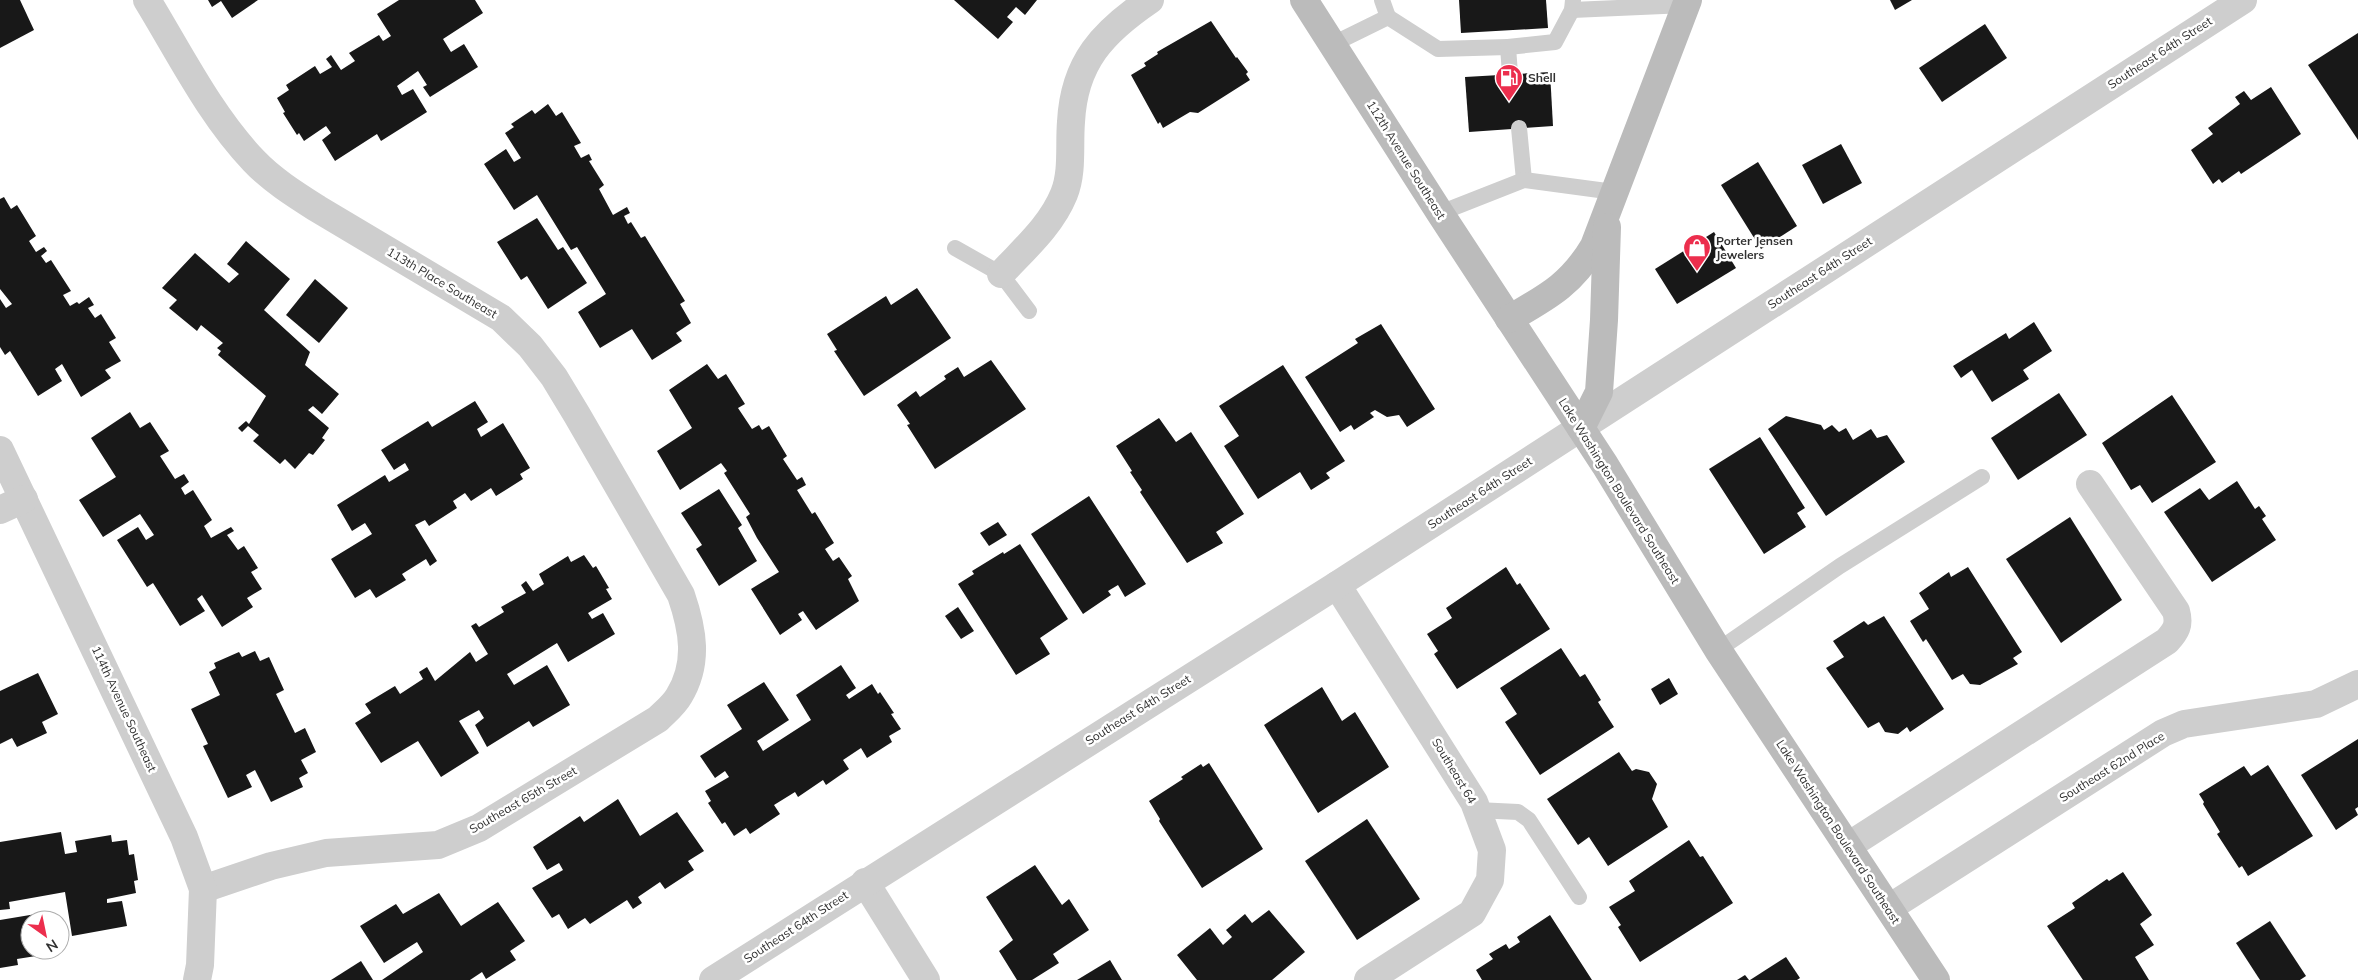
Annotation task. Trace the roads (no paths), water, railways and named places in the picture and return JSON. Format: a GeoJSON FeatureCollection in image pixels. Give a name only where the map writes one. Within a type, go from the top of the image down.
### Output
{"type":"FeatureCollection","features":[{"type":"Feature","properties":{"kind":"main road","name":"112th Avenue Southeast"},"geometry":{"type":"LineString","coordinates":[[1304,0],[1509,319]]}},
{"type":"Feature","properties":{"kind":"main road"},"geometry":{"type":"LineString","coordinates":[[1509,319],[1556,290],[1574,275],[1594,246],[1687,3]]}},
{"type":"Feature","properties":{"kind":"main road"},"geometry":{"type":"LineString","coordinates":[[1580,428],[1594,406],[1601,378],[1611,202]]}},
{"type":"Feature","properties":{"kind":"main road","name":"Lake Washington Boulevard Southeast"},"geometry":{"type":"LineString","coordinates":[[1509,319],[1580,428],[1718,650],[1936,980]]}},
{"type":"Feature","properties":{"kind":"street","name":"113th Place Southeast"},"geometry":{"type":"LineString","coordinates":[[147,0],[226,130],[255,162],[290,190],[318,209],[501,318],[530,346],[554,378],[577,415],[681,595],[689,618],[694,649],[690,671],[679,698]]}},
{"type":"Feature","properties":{"kind":"street"},"geometry":{"type":"LineString","coordinates":[[1001,274],[1048,224],[1065,193],[1070,159],[1071,120],[1078,82],[1096,46],[1120,20],[1150,0]]}},
{"type":"Feature","properties":{"kind":"street","name":"Southeast 64th Street"},"geometry":{"type":"LineString","coordinates":[[714,980],[865,882],[1338,585],[2243,0]]}},
{"type":"Feature","properties":{"kind":"street","name":"114th Avenue Southeast"},"geometry":{"type":"LineString","coordinates":[[0,450],[184,837],[203,889],[200,965],[197,980]]}},
{"type":"Feature","properties":{"kind":"street"},"geometry":{"type":"LineString","coordinates":[[1848,846],[2161,645],[2174,633],[2178,627],[2176,611],[2090,484]]}},
{"type":"Feature","properties":{"kind":"street"},"geometry":{"type":"LineString","coordinates":[[0,510],[24,499]]}},
{"type":"Feature","properties":{"kind":"street","name":"Southeast 64"},"geometry":{"type":"LineString","coordinates":[[1338,585],[1477,810],[1492,850],[1490,880],[1472,913],[1368,980]]}},
{"type":"Feature","properties":{"kind":"street","name":"Southeast 62nd Place"},"geometry":{"type":"LineString","coordinates":[[1889,908],[2164,734],[2184,724],[2316,704],[2358,684]]}},
{"type":"Feature","properties":{"kind":"street","name":"Southeast 65th Street"},"geometry":{"type":"LineString","coordinates":[[203,889],[271,866],[326,853],[438,845],[479,828],[658,719],[679,698]]}},
{"type":"Feature","properties":{"kind":"street"},"geometry":{"type":"LineString","coordinates":[[865,882],[926,980]]}},
{"type":"Feature","properties":{"kind":"lane"},"geometry":{"type":"LineString","coordinates":[[1382,0],[1388,17],[1438,49],[1555,42],[1572,5],[1687,3]]}},
{"type":"Feature","properties":{"kind":"lane"},"geometry":{"type":"LineString","coordinates":[[1332,44],[1388,17]]}},
{"type":"Feature","properties":{"kind":"lane"},"geometry":{"type":"LineString","coordinates":[[1508,46],[1510,74]]}},
{"type":"Feature","properties":{"kind":"lane"},"geometry":{"type":"LineString","coordinates":[[1519,128],[1524,180]]}},
{"type":"Feature","properties":{"kind":"lane"},"geometry":{"type":"LineString","coordinates":[[1440,213],[1524,180],[1611,202]]}},
{"type":"Feature","properties":{"kind":"lane"},"geometry":{"type":"LineString","coordinates":[[955,248],[1001,274],[1029,311]]}},
{"type":"Feature","properties":{"kind":"lane"},"geometry":{"type":"LineString","coordinates":[[1718,650],[1840,566],[1982,477]]}},
{"type":"Feature","properties":{"kind":"lane"},"geometry":{"type":"LineString","coordinates":[[1477,810],[1518,812],[1529,820],[1579,897]]}},
{"type":"Feature","properties":{"kind":"place","name":"Shell"},"geometry":{"type":"Point","coordinates":[1509,102]}},
{"type":"Feature","properties":{"kind":"place","name":"Porter Jensen Jewelers"},"geometry":{"type":"Point","coordinates":[1697,272]}}]}
